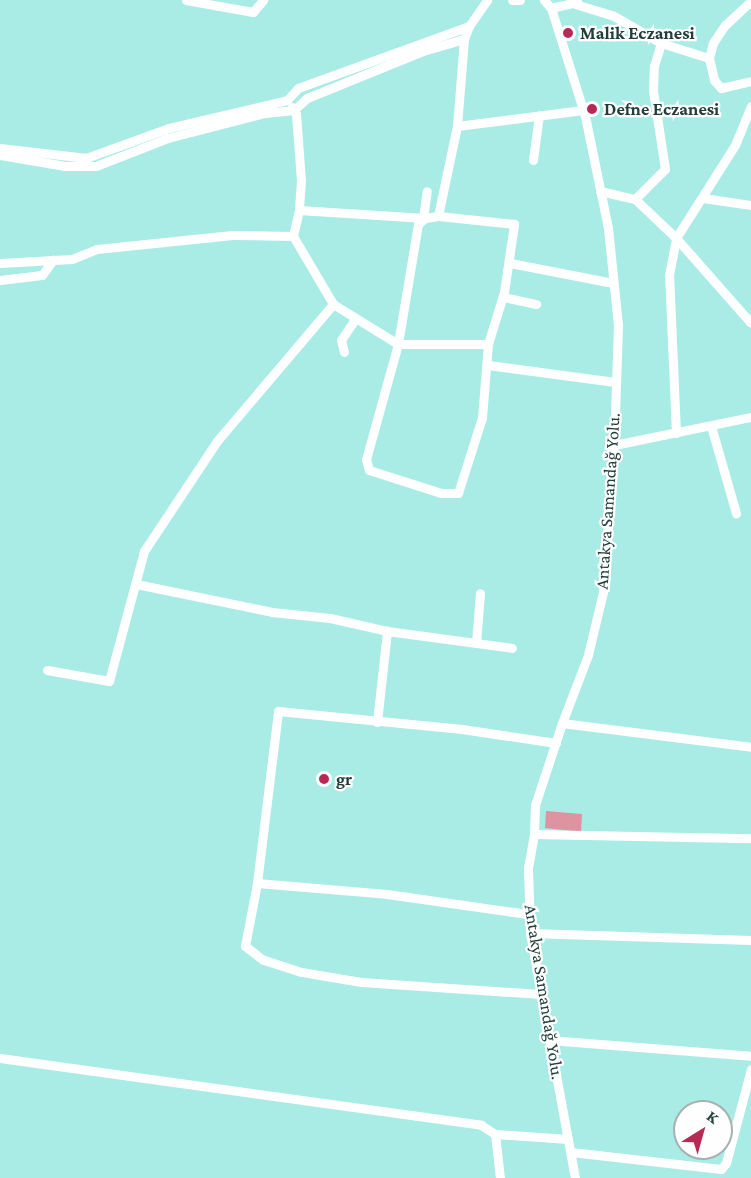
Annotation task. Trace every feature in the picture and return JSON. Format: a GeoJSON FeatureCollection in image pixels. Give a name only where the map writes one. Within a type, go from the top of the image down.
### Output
{"type":"FeatureCollection","features":[{"type":"Feature","properties":{"kind":"street"},"geometry":{"type":"LineString","coordinates":[[186,0],[253,12],[263,0]]}},
{"type":"Feature","properties":{"kind":"street"},"geometry":{"type":"LineString","coordinates":[[438,216],[457,126],[464,39],[469,26],[487,0]]}},
{"type":"Feature","properties":{"kind":"street"},"geometry":{"type":"LineString","coordinates":[[512,0],[520,0]]}},
{"type":"Feature","properties":{"kind":"street"},"geometry":{"type":"LineString","coordinates":[[751,1],[725,25],[713,43],[709,58],[714,80],[721,88],[751,81]]}},
{"type":"Feature","properties":{"kind":"street"},"geometry":{"type":"LineString","coordinates":[[548,3],[577,2],[612,15],[661,43],[709,58]]}},
{"type":"Feature","properties":{"kind":"street","name":"Antakya Samandağ Yolu."},"geometry":{"type":"LineString","coordinates":[[548,3],[583,110],[608,228],[618,325],[614,445],[603,592],[588,655],[562,723],[535,805],[534,834],[528,868],[530,933],[575,1178]]}},
{"type":"Feature","properties":{"kind":"street"},"geometry":{"type":"LineString","coordinates":[[0,148],[86,158],[169,128],[287,99],[298,88],[469,26]]}},
{"type":"Feature","properties":{"kind":"street"},"geometry":{"type":"LineString","coordinates":[[0,155],[65,166],[96,166],[168,138],[265,113],[294,110],[307,98],[423,51],[464,39]]}},
{"type":"Feature","properties":{"kind":"street"},"geometry":{"type":"LineString","coordinates":[[635,199],[665,169],[653,91],[654,66],[661,43]]}},
{"type":"Feature","properties":{"kind":"street"},"geometry":{"type":"LineString","coordinates":[[287,99],[296,114],[301,180],[299,210],[293,236],[333,304],[398,344],[488,344]]}},
{"type":"Feature","properties":{"kind":"street"},"geometry":{"type":"LineString","coordinates":[[676,433],[669,275],[676,238],[735,145],[751,106]]}},
{"type":"Feature","properties":{"kind":"street"},"geometry":{"type":"LineString","coordinates":[[457,126],[583,110]]}},
{"type":"Feature","properties":{"kind":"street"},"geometry":{"type":"LineString","coordinates":[[534,160],[539,115]]}},
{"type":"Feature","properties":{"kind":"street"},"geometry":{"type":"LineString","coordinates":[[299,210],[424,218],[438,216],[514,224],[510,263],[503,297],[488,344],[482,418],[458,494],[441,493],[369,470],[366,459],[398,344],[418,224],[424,218],[427,191]]}},
{"type":"Feature","properties":{"kind":"street"},"geometry":{"type":"LineString","coordinates":[[600,191],[635,199],[676,238],[751,323]]}},
{"type":"Feature","properties":{"kind":"street"},"geometry":{"type":"LineString","coordinates":[[703,198],[751,205]]}},
{"type":"Feature","properties":{"kind":"street"},"geometry":{"type":"LineString","coordinates":[[0,263],[72,260],[97,249],[232,235],[293,236]]}},
{"type":"Feature","properties":{"kind":"street"},"geometry":{"type":"LineString","coordinates":[[0,280],[42,275],[52,260]]}},
{"type":"Feature","properties":{"kind":"street"},"geometry":{"type":"LineString","coordinates":[[510,263],[613,283]]}},
{"type":"Feature","properties":{"kind":"street"},"geometry":{"type":"LineString","coordinates":[[503,297],[536,304]]}},
{"type":"Feature","properties":{"kind":"street"},"geometry":{"type":"LineString","coordinates":[[47,670],[109,681],[144,551],[217,441],[333,304]]}},
{"type":"Feature","properties":{"kind":"street"},"geometry":{"type":"LineString","coordinates":[[344,352],[341,340],[355,319]]}},
{"type":"Feature","properties":{"kind":"street"},"geometry":{"type":"LineString","coordinates":[[488,365],[615,382]]}},
{"type":"Feature","properties":{"kind":"street"},"geometry":{"type":"LineString","coordinates":[[614,445],[751,417]]}},
{"type":"Feature","properties":{"kind":"street"},"geometry":{"type":"LineString","coordinates":[[711,426],[736,513]]}},
{"type":"Feature","properties":{"kind":"street"},"geometry":{"type":"LineString","coordinates":[[136,584],[272,612],[330,618],[387,631],[512,648]]}},
{"type":"Feature","properties":{"kind":"street"},"geometry":{"type":"LineString","coordinates":[[476,643],[480,593]]}},
{"type":"Feature","properties":{"kind":"street"},"geometry":{"type":"LineString","coordinates":[[377,722],[387,631]]}},
{"type":"Feature","properties":{"kind":"street"},"geometry":{"type":"LineString","coordinates":[[541,994],[361,982],[301,972],[263,960],[245,946],[256,883],[278,711],[462,729],[556,743]]}},
{"type":"Feature","properties":{"kind":"street"},"geometry":{"type":"LineString","coordinates":[[562,723],[751,747]]}},
{"type":"Feature","properties":{"kind":"street"},"geometry":{"type":"LineString","coordinates":[[534,834],[751,838]]}},
{"type":"Feature","properties":{"kind":"street"},"geometry":{"type":"LineString","coordinates":[[256,883],[387,894],[528,914]]}},
{"type":"Feature","properties":{"kind":"street"},"geometry":{"type":"LineString","coordinates":[[530,933],[751,940]]}},
{"type":"Feature","properties":{"kind":"street"},"geometry":{"type":"LineString","coordinates":[[549,1040],[751,1056]]}},
{"type":"Feature","properties":{"kind":"street"},"geometry":{"type":"LineString","coordinates":[[0,1058],[481,1125],[495,1134],[568,1139]]}},
{"type":"Feature","properties":{"kind":"street"},"geometry":{"type":"LineString","coordinates":[[571,1152],[721,1168],[726,1163],[751,1069]]}},
{"type":"Feature","properties":{"kind":"street"},"geometry":{"type":"LineString","coordinates":[[495,1134],[500,1178]]}},
{"type":"Feature","properties":{"kind":"shaded area"},"geometry":{"type":"Polygon","coordinates":[[[546,811],[582,814],[581,832],[545,828],[546,811]]]}},
{"type":"Feature","properties":{"kind":"place","name":"Malik Eczanesi"},"geometry":{"type":"Point","coordinates":[568,33]}},
{"type":"Feature","properties":{"kind":"place","name":"Defne Eczanesi"},"geometry":{"type":"Point","coordinates":[592,109]}},
{"type":"Feature","properties":{"kind":"place","name":"gr"},"geometry":{"type":"Point","coordinates":[324,779]}}]}
